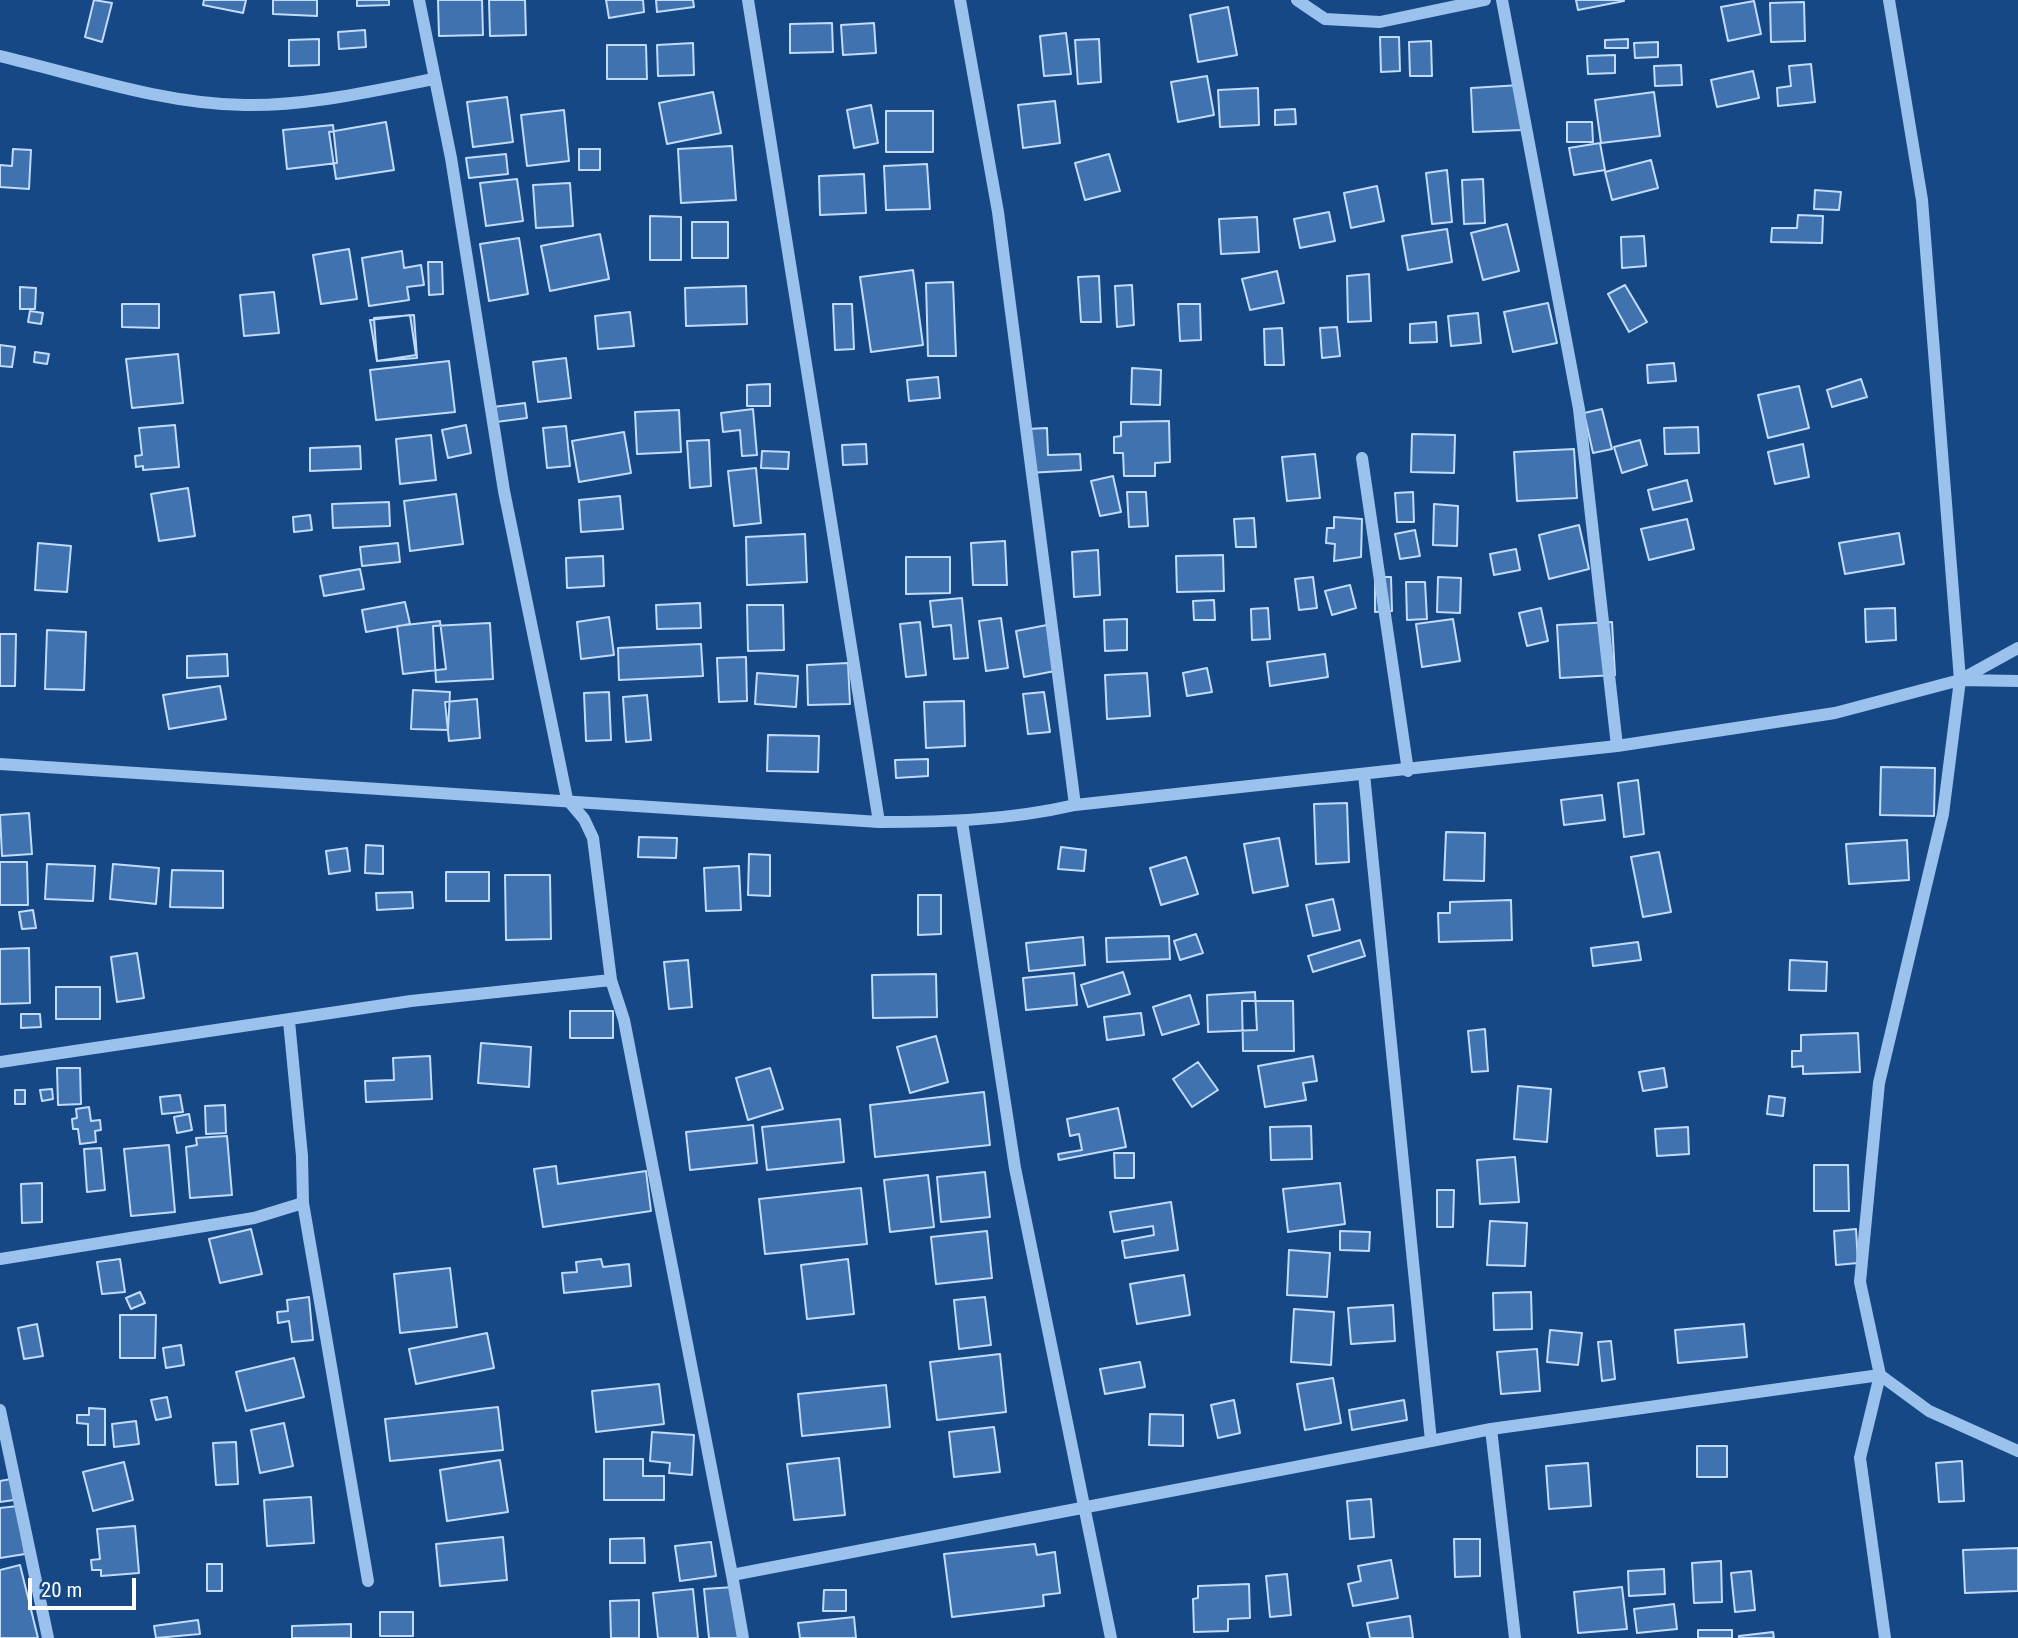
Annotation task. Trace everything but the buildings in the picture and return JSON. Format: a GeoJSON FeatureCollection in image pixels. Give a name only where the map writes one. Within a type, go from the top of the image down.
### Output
{"type":"FeatureCollection","features":[{"type":"Feature","properties":{"kind":"street"},"geometry":{"type":"LineString","coordinates":[[419,0],[451,158],[504,491],[567,799],[584,819],[593,838],[611,980],[624,1020],[743,1638]]}},
{"type":"Feature","properties":{"kind":"street"},"geometry":{"type":"LineString","coordinates":[[748,0],[879,822]]}},
{"type":"Feature","properties":{"kind":"street"},"geometry":{"type":"LineString","coordinates":[[960,0],[998,212],[1075,805]]}},
{"type":"Feature","properties":{"kind":"street"},"geometry":{"type":"LineString","coordinates":[[1297,0],[1325,19],[1380,22],[1485,0]]}},
{"type":"Feature","properties":{"kind":"street"},"geometry":{"type":"LineString","coordinates":[[1502,0],[1579,409],[1616,746]]}},
{"type":"Feature","properties":{"kind":"street"},"geometry":{"type":"LineString","coordinates":[[1885,1638],[1860,1458],[1880,1375],[1860,1282],[1879,1083],[1943,814],[1960,680],[1922,200],[1889,0]]}},
{"type":"Feature","properties":{"kind":"street"},"geometry":{"type":"LineString","coordinates":[[0,56],[167,97],[243,105],[315,102],[434,79]]}},
{"type":"Feature","properties":{"kind":"street"},"geometry":{"type":"LineString","coordinates":[[1363,458],[1408,771]]}},
{"type":"Feature","properties":{"kind":"street"},"geometry":{"type":"LineString","coordinates":[[0,764],[567,799],[879,822],[962,822],[1036,814],[1075,805],[1408,771],[1616,746],[1835,713],[1960,680],[2018,648]]}},
{"type":"Feature","properties":{"kind":"street"},"geometry":{"type":"LineString","coordinates":[[1960,680],[2018,681]]}},
{"type":"Feature","properties":{"kind":"street"},"geometry":{"type":"LineString","coordinates":[[1364,774],[1431,1441]]}},
{"type":"Feature","properties":{"kind":"street"},"geometry":{"type":"LineString","coordinates":[[962,822],[1016,1168],[1111,1638]]}},
{"type":"Feature","properties":{"kind":"street"},"geometry":{"type":"LineString","coordinates":[[0,1062],[411,1001],[611,980]]}},
{"type":"Feature","properties":{"kind":"street"},"geometry":{"type":"LineString","coordinates":[[289,1021],[302,1156],[303,1203],[368,1581]]}},
{"type":"Feature","properties":{"kind":"street"},"geometry":{"type":"LineString","coordinates":[[0,1259],[254,1219],[303,1203]]}},
{"type":"Feature","properties":{"kind":"street"},"geometry":{"type":"LineString","coordinates":[[732,1575],[1491,1429],[1880,1375],[1929,1411],[2018,1451]]}},
{"type":"Feature","properties":{"kind":"street"},"geometry":{"type":"LineString","coordinates":[[0,1410],[48,1638]]}},
{"type":"Feature","properties":{"kind":"street"},"geometry":{"type":"LineString","coordinates":[[1491,1429],[1515,1638]]}}]}
